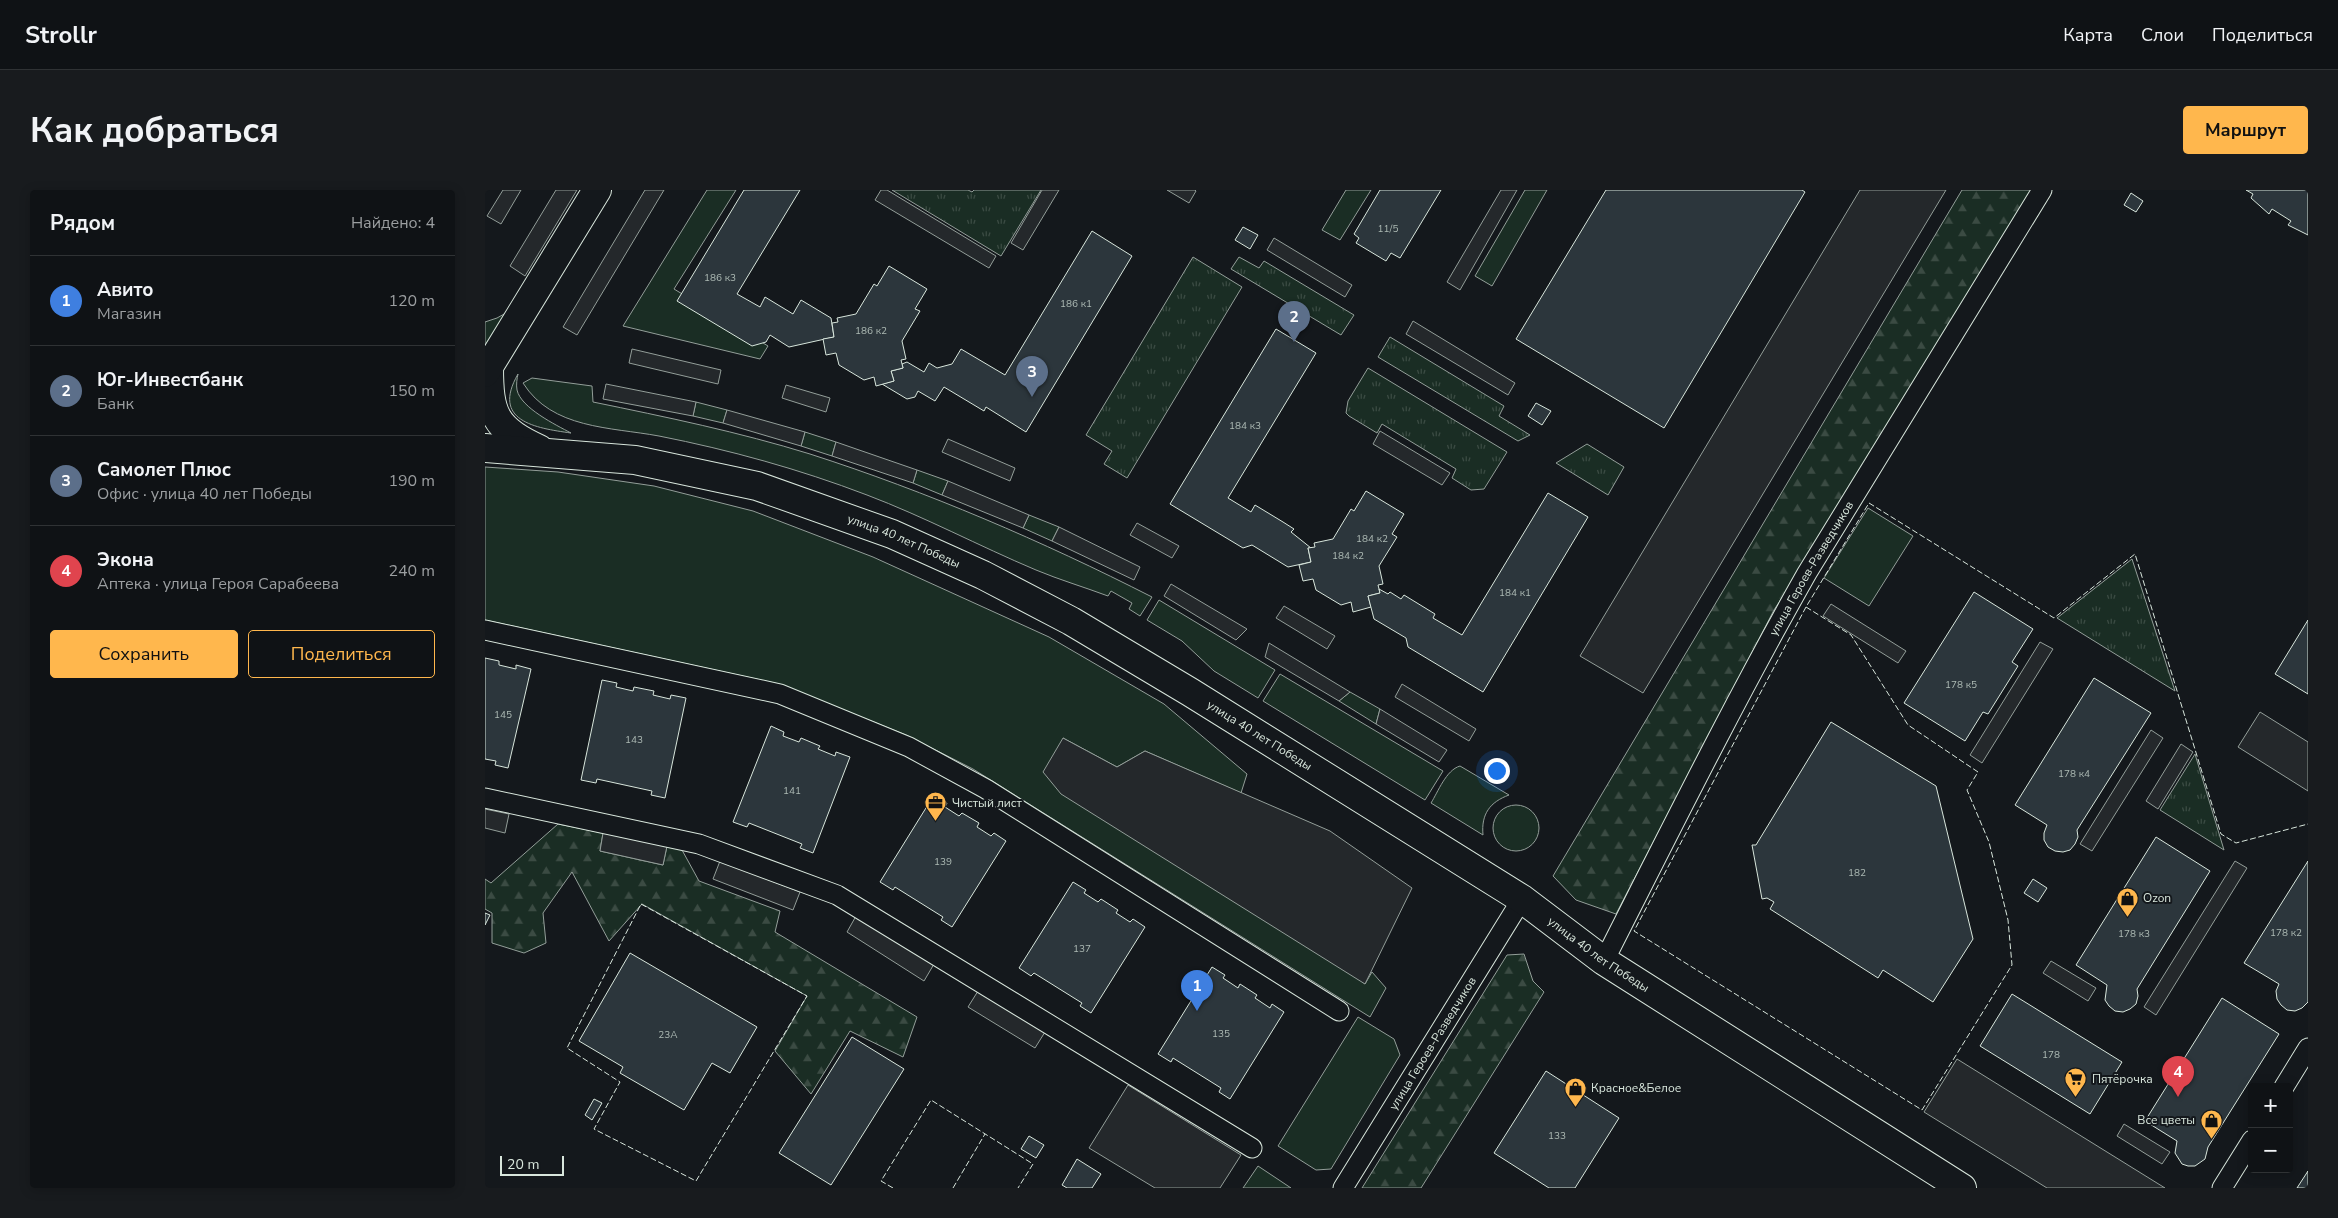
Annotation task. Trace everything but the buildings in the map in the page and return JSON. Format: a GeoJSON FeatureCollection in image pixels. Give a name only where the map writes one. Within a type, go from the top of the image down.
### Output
{"type":"FeatureCollection","features":[{"type":"Feature","properties":{"kind":"street"},"geometry":{"type":"LineString","coordinates":[[545,452],[517,439],[501,424],[493,408],[487,369],[597,190]]}},
{"type":"Feature","properties":{"kind":"street","name":"улица Героев-Разведчиков"},"geometry":{"type":"LineString","coordinates":[[1603,961],[1748,678],[1775,630],[1813,564],[2042,190]]}},
{"type":"Feature","properties":{"kind":"street","name":"улица 40 лет Победы"},"geometry":{"type":"LineString","coordinates":[[485,448],[635,460],[757,486],[892,534],[983,575],[1071,621],[1190,692],[1522,899],[1603,961],[1962,1188]]}},
{"type":"Feature","properties":{"kind":"street"},"geometry":{"type":"LineString","coordinates":[[485,630],[780,694],[909,747],[986,790],[1339,1011]]}},
{"type":"Feature","properties":{"kind":"street"},"geometry":{"type":"LineString","coordinates":[[485,798],[699,844],[837,895],[1252,1148]]}},
{"type":"Feature","properties":{"kind":"street","name":"улица Героев-Разведчиков"},"geometry":{"type":"LineString","coordinates":[[1343,1188],[1522,899]]}},
{"type":"Feature","properties":{"kind":"street"},"geometry":{"type":"LineString","coordinates":[[2286,1083],[2308,1048]]}},
{"type":"Feature","properties":{"kind":"street"},"geometry":{"type":"LineString","coordinates":[[2222,1188],[2248,1146]]}},
{"type":"Feature","properties":{"kind":"green space"},"geometry":{"type":"Polygon","coordinates":[[[707,190],[736,190],[674,289],[768,346],[760,359],[623,326],[707,190]]]}},
{"type":"Feature","properties":{"kind":"green space"},"geometry":{"type":"Polygon","coordinates":[[[892,190],[968,190],[972,192],[974,190],[1041,190],[1001,256],[892,190]]]}},
{"type":"Feature","properties":{"kind":"green space"},"geometry":{"type":"Polygon","coordinates":[[[1346,190],[1371,190],[1340,240],[1322,230],[1346,190]]]}},
{"type":"Feature","properties":{"kind":"green space"},"geometry":{"type":"Polygon","coordinates":[[[1525,190],[1547,190],[1492,286],[1475,276],[1525,190]]]}},
{"type":"Feature","properties":{"kind":"green space"},"geometry":{"type":"Polygon","coordinates":[[[1962,190],[2046,190],[1774,610],[1616,914],[1576,900],[1553,876],[1962,190]]]}},
{"type":"Feature","properties":{"kind":"green space"},"geometry":{"type":"Polygon","coordinates":[[[1193,257],[1242,287],[1127,478],[1104,464],[1112,451],[1086,435],[1193,257]]]}},
{"type":"Feature","properties":{"kind":"green space"},"geometry":{"type":"Polygon","coordinates":[[[1239,257],[1259,268],[1264,261],[1354,315],[1341,335],[1231,269],[1239,257]]]}},
{"type":"Feature","properties":{"kind":"green space"},"geometry":{"type":"Polygon","coordinates":[[[513,309],[485,353],[485,322],[513,309]]]}},
{"type":"Feature","properties":{"kind":"green space"},"geometry":{"type":"Polygon","coordinates":[[[1390,337],[1504,406],[1499,416],[1530,435],[1518,441],[1378,357],[1390,337]]]}},
{"type":"Feature","properties":{"kind":"green space"},"geometry":{"type":"Polygon","coordinates":[[[1368,368],[1507,452],[1484,489],[1471,490],[1452,478],[1456,469],[1382,424],[1377,433],[1346,413],[1348,401],[1368,368]]]}},
{"type":"Feature","properties":{"kind":"green space"},"geometry":{"type":"Polygon","coordinates":[[[518,374],[517,390],[525,403],[540,415],[571,433],[531,425],[513,412],[510,402],[511,390],[518,374]]]}},
{"type":"Feature","properties":{"kind":"green space"},"geometry":{"type":"Polygon","coordinates":[[[532,378],[592,386],[593,402],[675,419],[756,439],[810,454],[898,484],[1027,537],[1152,597],[1140,616],[1129,609],[1132,603],[1111,591],[1108,596],[1045,574],[910,513],[841,486],[764,461],[712,447],[602,427],[566,418],[535,398],[523,383],[532,378]]]}},
{"type":"Feature","properties":{"kind":"green space"},"geometry":{"type":"Polygon","coordinates":[[[696,402],[727,410],[723,423],[693,416],[696,402]]]}},
{"type":"Feature","properties":{"kind":"green space"},"geometry":{"type":"Polygon","coordinates":[[[805,432],[836,442],[832,456],[801,446],[805,432]]]}},
{"type":"Feature","properties":{"kind":"green space"},"geometry":{"type":"Polygon","coordinates":[[[1587,444],[1624,467],[1608,495],[1556,463],[1587,444]]]}},
{"type":"Feature","properties":{"kind":"green space"},"geometry":{"type":"Polygon","coordinates":[[[485,467],[558,472],[654,486],[753,511],[873,557],[1049,637],[1164,704],[1247,774],[1241,793],[1145,751],[1117,767],[1063,738],[1365,984],[1372,972],[1386,988],[1370,1017],[973,769],[906,735],[779,684],[485,620],[485,467]]]}},
{"type":"Feature","properties":{"kind":"green space"},"geometry":{"type":"Polygon","coordinates":[[[917,470],[948,481],[942,495],[913,483],[917,470]]]}},
{"type":"Feature","properties":{"kind":"green space"},"geometry":{"type":"Polygon","coordinates":[[[1868,508],[1913,536],[1869,606],[1824,578],[1868,508]]]}},
{"type":"Feature","properties":{"kind":"green space"},"geometry":{"type":"Polygon","coordinates":[[[1029,515],[1059,527],[1052,541],[1023,528],[1029,515]]]}},
{"type":"Feature","properties":{"kind":"green space"},"geometry":{"type":"Polygon","coordinates":[[[2132,559],[2175,691],[2057,618],[2132,559]]]}},
{"type":"Feature","properties":{"kind":"green space"},"geometry":{"type":"Polygon","coordinates":[[[1159,600],[1275,670],[1258,698],[1214,671],[1182,641],[1147,620],[1159,600]]]}},
{"type":"Feature","properties":{"kind":"green space"},"geometry":{"type":"Polygon","coordinates":[[[1280,674],[1443,771],[1425,800],[1263,701],[1280,674]]]}},
{"type":"Feature","properties":{"kind":"green space"},"geometry":{"type":"Polygon","coordinates":[[[1350,692],[1380,709],[1376,724],[1339,701],[1350,692]]]}},
{"type":"Feature","properties":{"kind":"green space"},"geometry":{"type":"Polygon","coordinates":[[[2195,754],[2224,850],[2160,810],[2195,754]]]}},
{"type":"Feature","properties":{"kind":"green space"},"geometry":{"type":"Polygon","coordinates":[[[1460,766],[1509,795],[1497,801],[1488,810],[1485,815],[1483,835],[1431,803],[1447,777],[1455,768],[1460,766]]]}},
{"type":"Feature","properties":{"kind":"green space"},"geometry":{"type":"Polygon","coordinates":[[[1512,805],[1520,805],[1529,809],[1535,815],[1539,828],[1535,841],[1529,847],[1520,851],[1512,851],[1503,847],[1497,841],[1493,832],[1493,824],[1497,815],[1503,809],[1512,805]]]}},
{"type":"Feature","properties":{"kind":"green space"},"geometry":{"type":"Polygon","coordinates":[[[558,824],[603,833],[600,851],[663,865],[667,846],[682,850],[699,881],[780,911],[775,932],[917,1017],[903,1057],[850,1031],[811,1094],[775,1051],[807,996],[642,904],[609,941],[572,872],[543,913],[546,943],[524,953],[492,943],[492,913],[485,909],[485,879],[491,883],[558,824]]]}},
{"type":"Feature","properties":{"kind":"green space"},"geometry":{"type":"Polygon","coordinates":[[[1524,954],[1533,981],[1544,992],[1421,1188],[1362,1188],[1507,955],[1524,954]]]}},
{"type":"Feature","properties":{"kind":"green space"},"geometry":{"type":"Polygon","coordinates":[[[1358,1017],[1394,1039],[1400,1055],[1331,1169],[1316,1170],[1278,1146],[1358,1017]]]}},
{"type":"Feature","properties":{"kind":"green space"},"geometry":{"type":"Polygon","coordinates":[[[1258,1166],[1291,1188],[1243,1188],[1258,1166]]]}},
{"type":"Feature","properties":{"kind":"shaded area"},"geometry":{"type":"Polygon","coordinates":[[[503,190],[521,190],[501,224],[487,216],[503,190]]]}},
{"type":"Feature","properties":{"kind":"shaded area"},"geometry":{"type":"Polygon","coordinates":[[[556,190],[577,190],[525,276],[510,266],[556,190]]]}},
{"type":"Feature","properties":{"kind":"shaded area"},"geometry":{"type":"Polygon","coordinates":[[[645,190],[664,190],[577,335],[563,327],[645,190]]]}},
{"type":"Feature","properties":{"kind":"shaded area"},"geometry":{"type":"Polygon","coordinates":[[[881,190],[887,190],[996,256],[989,268],[875,200],[881,190]]]}},
{"type":"Feature","properties":{"kind":"shaded area"},"geometry":{"type":"Polygon","coordinates":[[[1042,190],[1059,190],[1023,250],[1011,243],[1042,190]]]}},
{"type":"Feature","properties":{"kind":"shaded area"},"geometry":{"type":"Polygon","coordinates":[[[1167,190],[1195,190],[1196,191],[1189,203],[1167,190]]]}},
{"type":"Feature","properties":{"kind":"shaded area"},"geometry":{"type":"Polygon","coordinates":[[[1501,190],[1517,190],[1460,290],[1447,282],[1501,190]]]}},
{"type":"Feature","properties":{"kind":"shaded area"},"geometry":{"type":"Polygon","coordinates":[[[1860,190],[1946,190],[1643,693],[1580,656],[1860,190]]]}},
{"type":"Feature","properties":{"kind":"shaded area"},"geometry":{"type":"Polygon","coordinates":[[[1274,238],[1352,285],[1345,297],[1267,250],[1274,238]]]}},
{"type":"Feature","properties":{"kind":"shaded area"},"geometry":{"type":"Polygon","coordinates":[[[1413,321],[1515,383],[1508,395],[1406,334],[1413,321]]]}},
{"type":"Feature","properties":{"kind":"shaded area"},"geometry":{"type":"Polygon","coordinates":[[[632,349],[721,370],[718,384],[629,363],[632,349]]]}},
{"type":"Feature","properties":{"kind":"shaded area"},"geometry":{"type":"Polygon","coordinates":[[[606,384],[696,402],[693,416],[603,399],[606,384]]]}},
{"type":"Feature","properties":{"kind":"shaded area"},"geometry":{"type":"Polygon","coordinates":[[[786,385],[830,398],[826,412],[782,398],[786,385]]]}},
{"type":"Feature","properties":{"kind":"shaded area"},"geometry":{"type":"Polygon","coordinates":[[[727,410],[805,432],[801,446],[723,423],[727,410]]]}},
{"type":"Feature","properties":{"kind":"shaded area"},"geometry":{"type":"Polygon","coordinates":[[[1380,431],[1450,473],[1442,485],[1373,444],[1380,431]]]}},
{"type":"Feature","properties":{"kind":"shaded area"},"geometry":{"type":"Polygon","coordinates":[[[948,439],[1015,468],[1010,481],[942,452],[948,439]]]}},
{"type":"Feature","properties":{"kind":"shaded area"},"geometry":{"type":"Polygon","coordinates":[[[836,442],[917,470],[913,483],[832,456],[836,442]]]}},
{"type":"Feature","properties":{"kind":"shaded area"},"geometry":{"type":"Polygon","coordinates":[[[948,481],[1029,515],[1023,528],[942,495],[948,481]]]}},
{"type":"Feature","properties":{"kind":"shaded area"},"geometry":{"type":"Polygon","coordinates":[[[1137,523],[1179,546],[1172,558],[1130,535],[1137,523]]]}},
{"type":"Feature","properties":{"kind":"shaded area"},"geometry":{"type":"Polygon","coordinates":[[[1059,527],[1140,567],[1134,580],[1052,541],[1059,527]]]}},
{"type":"Feature","properties":{"kind":"shaded area"},"geometry":{"type":"Polygon","coordinates":[[[1171,584],[1247,629],[1236,640],[1164,596],[1171,584]]]}},
{"type":"Feature","properties":{"kind":"shaded area"},"geometry":{"type":"Polygon","coordinates":[[[1831,604],[1906,651],[1898,663],[1823,616],[1831,604]]]}},
{"type":"Feature","properties":{"kind":"shaded area"},"geometry":{"type":"Polygon","coordinates":[[[1284,606],[1335,636],[1327,649],[1276,618],[1284,606]]]}},
{"type":"Feature","properties":{"kind":"shaded area"},"geometry":{"type":"Polygon","coordinates":[[[2040,642],[2053,649],[1982,763],[1970,755],[2040,642]]]}},
{"type":"Feature","properties":{"kind":"shaded area"},"geometry":{"type":"Polygon","coordinates":[[[1269,643],[1350,692],[1339,701],[1265,657],[1269,643]]]}},
{"type":"Feature","properties":{"kind":"shaded area"},"geometry":{"type":"Polygon","coordinates":[[[1402,684],[1476,729],[1469,741],[1395,697],[1402,684]]]}},
{"type":"Feature","properties":{"kind":"shaded area"},"geometry":{"type":"Polygon","coordinates":[[[1380,709],[1447,750],[1439,762],[1376,724],[1380,709]]]}},
{"type":"Feature","properties":{"kind":"shaded area"},"geometry":{"type":"Polygon","coordinates":[[[2260,712],[2308,742],[2308,791],[2238,747],[2260,712]]]}},
{"type":"Feature","properties":{"kind":"shaded area"},"geometry":{"type":"Polygon","coordinates":[[[2151,730],[2163,738],[2092,851],[2080,844],[2151,730]]]}},
{"type":"Feature","properties":{"kind":"shaded area"},"geometry":{"type":"Polygon","coordinates":[[[1063,738],[1117,767],[1145,751],[1330,831],[1412,888],[1365,984],[1061,794],[1043,772],[1063,738]]]}},
{"type":"Feature","properties":{"kind":"shaded area"},"geometry":{"type":"Polygon","coordinates":[[[2181,744],[2193,752],[2158,809],[2146,801],[2181,744]]]}},
{"type":"Feature","properties":{"kind":"shaded area"},"geometry":{"type":"Polygon","coordinates":[[[485,809],[509,814],[505,833],[485,828],[485,809]]]}},
{"type":"Feature","properties":{"kind":"shaded area"},"geometry":{"type":"Polygon","coordinates":[[[603,833],[667,846],[663,865],[600,851],[603,833]]]}},
{"type":"Feature","properties":{"kind":"shaded area"},"geometry":{"type":"Polygon","coordinates":[[[720,861],[800,892],[793,910],[713,879],[720,861]]]}},
{"type":"Feature","properties":{"kind":"shaded area"},"geometry":{"type":"Polygon","coordinates":[[[2235,861],[2247,868],[2156,1015],[2144,1007],[2235,861]]]}},
{"type":"Feature","properties":{"kind":"shaded area"},"geometry":{"type":"Polygon","coordinates":[[[856,916],[934,964],[924,981],[847,932],[856,916]]]}},
{"type":"Feature","properties":{"kind":"shaded area"},"geometry":{"type":"Polygon","coordinates":[[[2051,961],[2096,988],[2088,1001],[2043,973],[2051,961]]]}},
{"type":"Feature","properties":{"kind":"shaded area"},"geometry":{"type":"Polygon","coordinates":[[[978,991],[1045,1032],[1035,1048],[968,1007],[978,991]]]}},
{"type":"Feature","properties":{"kind":"shaded area"},"geometry":{"type":"Polygon","coordinates":[[[1957,1059],[2165,1188],[2047,1188],[1924,1112],[1957,1059]]]}},
{"type":"Feature","properties":{"kind":"shaded area"},"geometry":{"type":"Polygon","coordinates":[[[1128,1085],[1241,1155],[1220,1188],[1155,1188],[1089,1148],[1128,1085]]]}},
{"type":"Feature","properties":{"kind":"shaded area"},"geometry":{"type":"Polygon","coordinates":[[[2124,1124],[2170,1152],[2162,1164],[2117,1136],[2124,1124]]]}},
{"type":"Feature","properties":{"kind":"fence"},"geometry":{"type":"LineString","coordinates":[[1806,607],[1851,635],[1908,725],[1978,772],[1967,790],[1989,842],[2008,920],[2012,965],[1922,1110],[1634,931],[1806,607],[1869,503],[2054,618],[2135,554],[2221,834],[2236,843],[2308,824]]}},
{"type":"Feature","properties":{"kind":"fence"},"geometry":{"type":"LineString","coordinates":[[641,904],[807,996],[696,1181],[594,1129],[620,1082],[567,1048],[641,904]]}},
{"type":"Feature","properties":{"kind":"fence"},"geometry":{"type":"LineString","coordinates":[[893,1188],[881,1181],[931,1100],[1033,1164],[1018,1188]]}},
{"type":"Feature","properties":{"kind":"fence"},"geometry":{"type":"LineString","coordinates":[[953,1188],[985,1134]]}},
{"type":"Feature","properties":{"kind":"place","name":"Юг-Инвестбанк"},"geometry":{"type":"Point","coordinates":[1294,342]}},
{"type":"Feature","properties":{"kind":"place","name":"Самолет Плюс"},"geometry":{"type":"Point","coordinates":[1032,397]}},
{"type":"Feature","properties":{"kind":"place","name":"Чистый лист"},"geometry":{"type":"Point","coordinates":[936,822]}},
{"type":"Feature","properties":{"kind":"place","name":"Ozon"},"geometry":{"type":"Point","coordinates":[2127,917]}},
{"type":"Feature","properties":{"kind":"place","name":"Авито"},"geometry":{"type":"Point","coordinates":[1197,1011]}},
{"type":"Feature","properties":{"kind":"place","name":"Экона"},"geometry":{"type":"Point","coordinates":[2178,1097]}},
{"type":"Feature","properties":{"kind":"place","name":"Пятёрочка"},"geometry":{"type":"Point","coordinates":[2076,1098]}},
{"type":"Feature","properties":{"kind":"place","name":"Красное&Белое"},"geometry":{"type":"Point","coordinates":[1575,1107]}},
{"type":"Feature","properties":{"kind":"place","name":"Все цветы"},"geometry":{"type":"Point","coordinates":[2211,1139]}}]}
